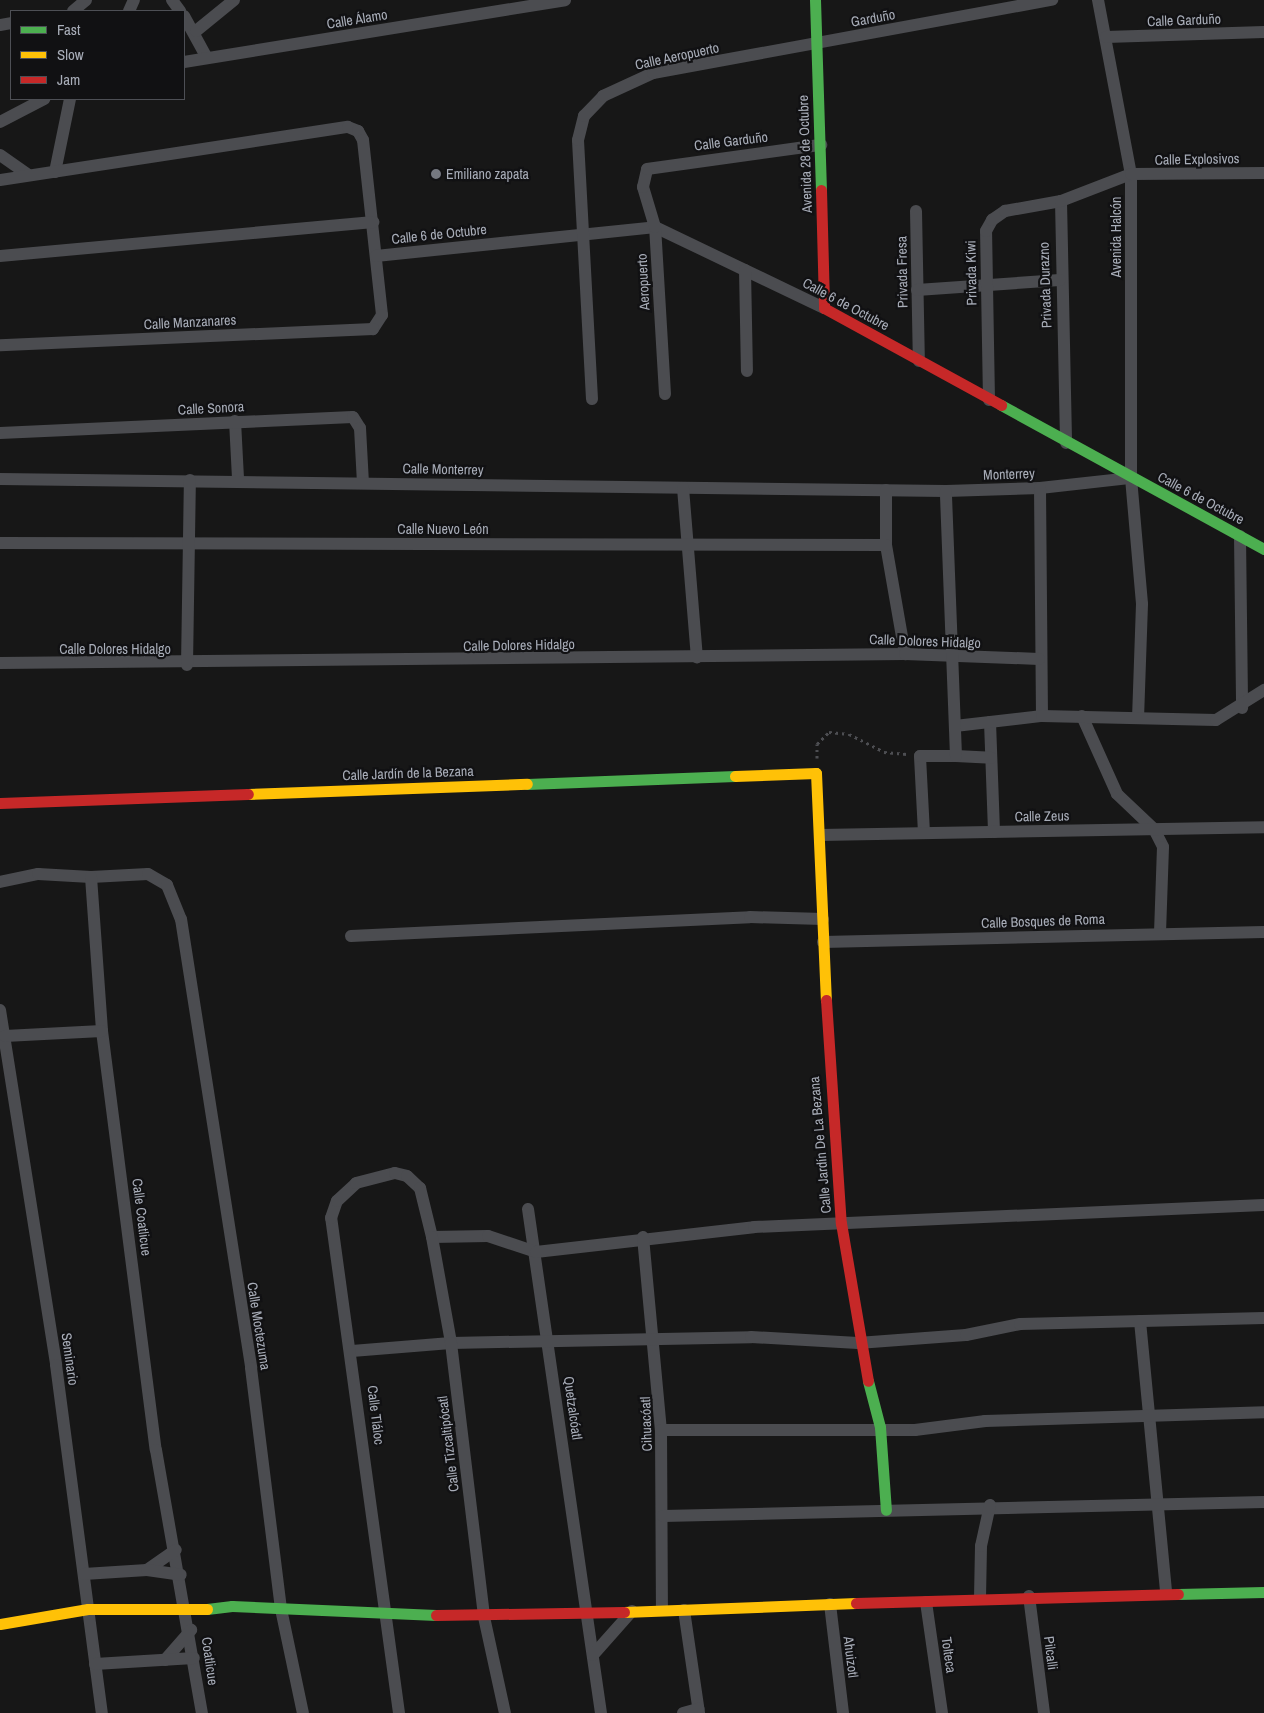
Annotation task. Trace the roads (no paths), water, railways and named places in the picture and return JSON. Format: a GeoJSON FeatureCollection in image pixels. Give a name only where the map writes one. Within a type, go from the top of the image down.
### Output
{"type":"FeatureCollection","features":[{"type":"Feature","properties":{"kind":"street"},"geometry":{"type":"LineString","coordinates":[[74,10],[86,0]]}},
{"type":"Feature","properties":{"kind":"street"},"geometry":{"type":"LineString","coordinates":[[196,31],[234,0]]}},
{"type":"Feature","properties":{"kind":"street","name":"Calle Álamo"},"geometry":{"type":"LineString","coordinates":[[185,62],[565,0]]}},
{"type":"Feature","properties":{"kind":"street","name":"Avenida 28 de Octubre"},"geometry":{"type":"LineString","coordinates":[[815,0],[821,145],[824,308]]}},
{"type":"Feature","properties":{"kind":"street","name":"Garduño"},"geometry":{"type":"LineString","coordinates":[[817,43],[1052,0]]}},
{"type":"Feature","properties":{"kind":"street","name":"Avenida Halcón"},"geometry":{"type":"LineString","coordinates":[[1098,0],[1131,174],[1132,478],[1142,604],[1138,718]]}},
{"type":"Feature","properties":{"kind":"street"},"geometry":{"type":"LineString","coordinates":[[185,17],[196,31],[207,58]]}},
{"type":"Feature","properties":{"kind":"street","name":"Calle Garduño"},"geometry":{"type":"LineString","coordinates":[[1106,37],[1264,32]]}},
{"type":"Feature","properties":{"kind":"street","name":"Calle Aeropuerto"},"geometry":{"type":"LineString","coordinates":[[592,399],[581,235],[578,140],[584,116],[603,96],[653,74],[817,43]]}},
{"type":"Feature","properties":{"kind":"street"},"geometry":{"type":"LineString","coordinates":[[0,122],[42,100]]}},
{"type":"Feature","properties":{"kind":"street"},"geometry":{"type":"LineString","coordinates":[[55,172],[70,100]]}},
{"type":"Feature","properties":{"kind":"street"},"geometry":{"type":"LineString","coordinates":[[0,180],[27,174],[55,172],[348,127],[358,130],[363,140],[376,256]]}},
{"type":"Feature","properties":{"kind":"street","name":"Calle Garduño"},"geometry":{"type":"LineString","coordinates":[[646,169],[821,145]]}},
{"type":"Feature","properties":{"kind":"street"},"geometry":{"type":"LineString","coordinates":[[0,155],[27,174]]}},
{"type":"Feature","properties":{"kind":"street","name":"Aeropuerto"},"geometry":{"type":"LineString","coordinates":[[646,169],[643,187],[655,227],[665,394]]}},
{"type":"Feature","properties":{"kind":"street","name":"Calle Explosivos"},"geometry":{"type":"LineString","coordinates":[[1131,174],[1264,173]]}},
{"type":"Feature","properties":{"kind":"street"},"geometry":{"type":"LineString","coordinates":[[1060,201],[1131,174]]}},
{"type":"Feature","properties":{"kind":"street","name":"Privada Durazno"},"geometry":{"type":"LineString","coordinates":[[1060,201],[1060,280],[1066,443]]}},
{"type":"Feature","properties":{"kind":"street","name":"Privada Kiwi"},"geometry":{"type":"LineString","coordinates":[[989,400],[986,231],[992,220],[1005,211],[1060,201]]}},
{"type":"Feature","properties":{"kind":"street","name":"Privada Fresa"},"geometry":{"type":"LineString","coordinates":[[916,211],[919,361]]}},
{"type":"Feature","properties":{"kind":"street"},"geometry":{"type":"LineString","coordinates":[[0,256],[373,222]]}},
{"type":"Feature","properties":{"kind":"street","name":"Calle 6 de Octubre"},"geometry":{"type":"LineString","coordinates":[[376,256],[655,227],[824,308],[1066,443],[1264,549]]}},
{"type":"Feature","properties":{"kind":"street","name":"Calle Manzanares"},"geometry":{"type":"LineString","coordinates":[[0,345],[374,329],[380,324],[376,256]]}},
{"type":"Feature","properties":{"kind":"street"},"geometry":{"type":"LineString","coordinates":[[745,270],[747,371]]}},
{"type":"Feature","properties":{"kind":"street"},"geometry":{"type":"LineString","coordinates":[[917,290],[1060,280]]}},
{"type":"Feature","properties":{"kind":"street","name":"Calle Sonora"},"geometry":{"type":"LineString","coordinates":[[0,433],[353,417],[360,428],[363,483]]}},
{"type":"Feature","properties":{"kind":"street"},"geometry":{"type":"LineString","coordinates":[[235,421],[238,479]]}},
{"type":"Feature","properties":{"kind":"street","name":"Monterrey"},"geometry":{"type":"LineString","coordinates":[[886,490],[946,491],[1040,488],[1132,478]]}},
{"type":"Feature","properties":{"kind":"street","name":"Calle Monterrey"},"geometry":{"type":"LineString","coordinates":[[0,479],[238,479],[363,483],[886,490]]}},
{"type":"Feature","properties":{"kind":"street"},"geometry":{"type":"LineString","coordinates":[[187,665],[190,480]]}},
{"type":"Feature","properties":{"kind":"street"},"geometry":{"type":"LineString","coordinates":[[683,488],[686,544],[697,657]]}},
{"type":"Feature","properties":{"kind":"street"},"geometry":{"type":"LineString","coordinates":[[1040,488],[1039,659],[1042,716]]}},
{"type":"Feature","properties":{"kind":"street"},"geometry":{"type":"LineString","coordinates":[[886,490],[886,545],[905,654]]}},
{"type":"Feature","properties":{"kind":"street"},"geometry":{"type":"LineString","coordinates":[[946,491],[950,657],[956,726],[956,756]]}},
{"type":"Feature","properties":{"kind":"street"},"geometry":{"type":"LineString","coordinates":[[1240,536],[1242,708]]}},
{"type":"Feature","properties":{"kind":"street","name":"Calle Nuevo León"},"geometry":{"type":"LineString","coordinates":[[0,543],[188,545],[886,545]]}},
{"type":"Feature","properties":{"kind":"street","name":"Calle Dolores Hidalgo"},"geometry":{"type":"LineString","coordinates":[[0,663],[187,665],[905,654],[1039,659]]}},
{"type":"Feature","properties":{"kind":"street"},"geometry":{"type":"LineString","coordinates":[[956,726],[1042,716],[1216,720],[1242,708],[1261,695]]}},
{"type":"Feature","properties":{"kind":"street"},"geometry":{"type":"LineString","coordinates":[[1082,716],[1117,794],[1154,829],[1163,847],[1164,868],[1160,932]]}},
{"type":"Feature","properties":{"kind":"street"},"geometry":{"type":"LineString","coordinates":[[990,722],[994,832]]}},
{"type":"Feature","properties":{"kind":"street"},"geometry":{"type":"LineString","coordinates":[[924,833],[920,756],[991,758]]}},
{"type":"Feature","properties":{"kind":"street","name":"Calle Jardín de la Bezana"},"geometry":{"type":"LineString","coordinates":[[0,803],[816,773]]}},
{"type":"Feature","properties":{"kind":"street","name":"Calle Jardín De La Bezana"},"geometry":{"type":"LineString","coordinates":[[816,773],[823,942],[842,1223],[858,1343],[880,1427],[886,1510]]}},
{"type":"Feature","properties":{"kind":"street","name":"Calle Zeus"},"geometry":{"type":"LineString","coordinates":[[820,835],[1264,827]]}},
{"type":"Feature","properties":{"kind":"street"},"geometry":{"type":"LineString","coordinates":[[0,882],[38,874],[91,876]]}},
{"type":"Feature","properties":{"kind":"street","name":"Calle Moctezuma"},"geometry":{"type":"LineString","coordinates":[[91,876],[148,874],[167,885],[186,942],[251,1368],[281,1609],[303,1713]]}},
{"type":"Feature","properties":{"kind":"street","name":"Calle Coatlicue"},"geometry":{"type":"LineString","coordinates":[[91,876],[102,1030],[156,1450],[188,1612]]}},
{"type":"Feature","properties":{"kind":"street"},"geometry":{"type":"LineString","coordinates":[[351,936],[750,917],[823,919]]}},
{"type":"Feature","properties":{"kind":"street","name":"Calle Bosques de Roma"},"geometry":{"type":"LineString","coordinates":[[823,942],[1160,932],[1264,932]]}},
{"type":"Feature","properties":{"kind":"street","name":"Seminario"},"geometry":{"type":"LineString","coordinates":[[0,1010],[84,1574],[102,1713]]}},
{"type":"Feature","properties":{"kind":"street"},"geometry":{"type":"LineString","coordinates":[[4,1036],[102,1030]]}},
{"type":"Feature","properties":{"kind":"street","name":"Calle Tláloc"},"geometry":{"type":"LineString","coordinates":[[399,1713],[352,1351],[331,1218],[334,1210],[356,1183],[395,1174],[408,1176]]}},
{"type":"Feature","properties":{"kind":"street","name":"Calle Tizcaltipócatl"},"geometry":{"type":"LineString","coordinates":[[408,1176],[420,1188],[432,1237],[451,1342],[484,1617],[505,1713]]}},
{"type":"Feature","properties":{"kind":"street"},"geometry":{"type":"LineString","coordinates":[[432,1237],[488,1236],[536,1252],[643,1237],[842,1223],[1264,1205]]}},
{"type":"Feature","properties":{"kind":"street","name":"Quetzalcóatl"},"geometry":{"type":"LineString","coordinates":[[528,1209],[536,1252],[588,1611],[601,1713]]}},
{"type":"Feature","properties":{"kind":"street","name":"Cihuacóatl"},"geometry":{"type":"LineString","coordinates":[[643,1237],[656,1342],[662,1430],[662,1610]]}},
{"type":"Feature","properties":{"kind":"street"},"geometry":{"type":"LineString","coordinates":[[352,1351],[451,1342],[656,1342],[751,1337],[858,1343],[966,1335],[1020,1324],[1264,1318]]}},
{"type":"Feature","properties":{"kind":"street"},"geometry":{"type":"LineString","coordinates":[[1140,1321],[1166,1593]]}},
{"type":"Feature","properties":{"kind":"street"},"geometry":{"type":"LineString","coordinates":[[662,1430],[880,1427],[915,1430],[985,1422],[1264,1412]]}},
{"type":"Feature","properties":{"kind":"street"},"geometry":{"type":"LineString","coordinates":[[663,1516],[886,1510],[990,1505],[1158,1507],[1264,1502]]}},
{"type":"Feature","properties":{"kind":"street"},"geometry":{"type":"LineString","coordinates":[[980,1598],[981,1546],[990,1505]]}},
{"type":"Feature","properties":{"kind":"street"},"geometry":{"type":"LineString","coordinates":[[147,1570],[176,1550]]}},
{"type":"Feature","properties":{"kind":"street"},"geometry":{"type":"LineString","coordinates":[[84,1574],[147,1570],[181,1575]]}},
{"type":"Feature","properties":{"kind":"street"},"geometry":{"type":"LineString","coordinates":[[0,1624],[88,1609],[188,1612],[232,1606],[386,1615],[484,1617],[588,1611],[684,1610],[926,1602],[1029,1596],[1264,1592]]}},
{"type":"Feature","properties":{"kind":"street","name":"Pilcalli"},"geometry":{"type":"LineString","coordinates":[[1029,1596],[1044,1713]]}},
{"type":"Feature","properties":{"kind":"street","name":"Tolteca"},"geometry":{"type":"LineString","coordinates":[[926,1602],[942,1713]]}},
{"type":"Feature","properties":{"kind":"street","name":"Ahuizotl"},"geometry":{"type":"LineString","coordinates":[[830,1604],[843,1713]]}},
{"type":"Feature","properties":{"kind":"street"},"geometry":{"type":"LineString","coordinates":[[683,1713],[699,1711],[684,1610]]}},
{"type":"Feature","properties":{"kind":"street"},"geometry":{"type":"LineString","coordinates":[[593,1655],[632,1611]]}},
{"type":"Feature","properties":{"kind":"street","name":"Coatlicue"},"geometry":{"type":"LineString","coordinates":[[188,1612],[202,1713]]}},
{"type":"Feature","properties":{"kind":"street"},"geometry":{"type":"LineString","coordinates":[[165,1660],[190,1630]]}},
{"type":"Feature","properties":{"kind":"street"},"geometry":{"type":"LineString","coordinates":[[95,1664],[194,1658]]}},
{"type":"Feature","properties":{"kind":"place","name":"Emiliano zapata"},"geometry":{"type":"Point","coordinates":[436,174]}}]}
